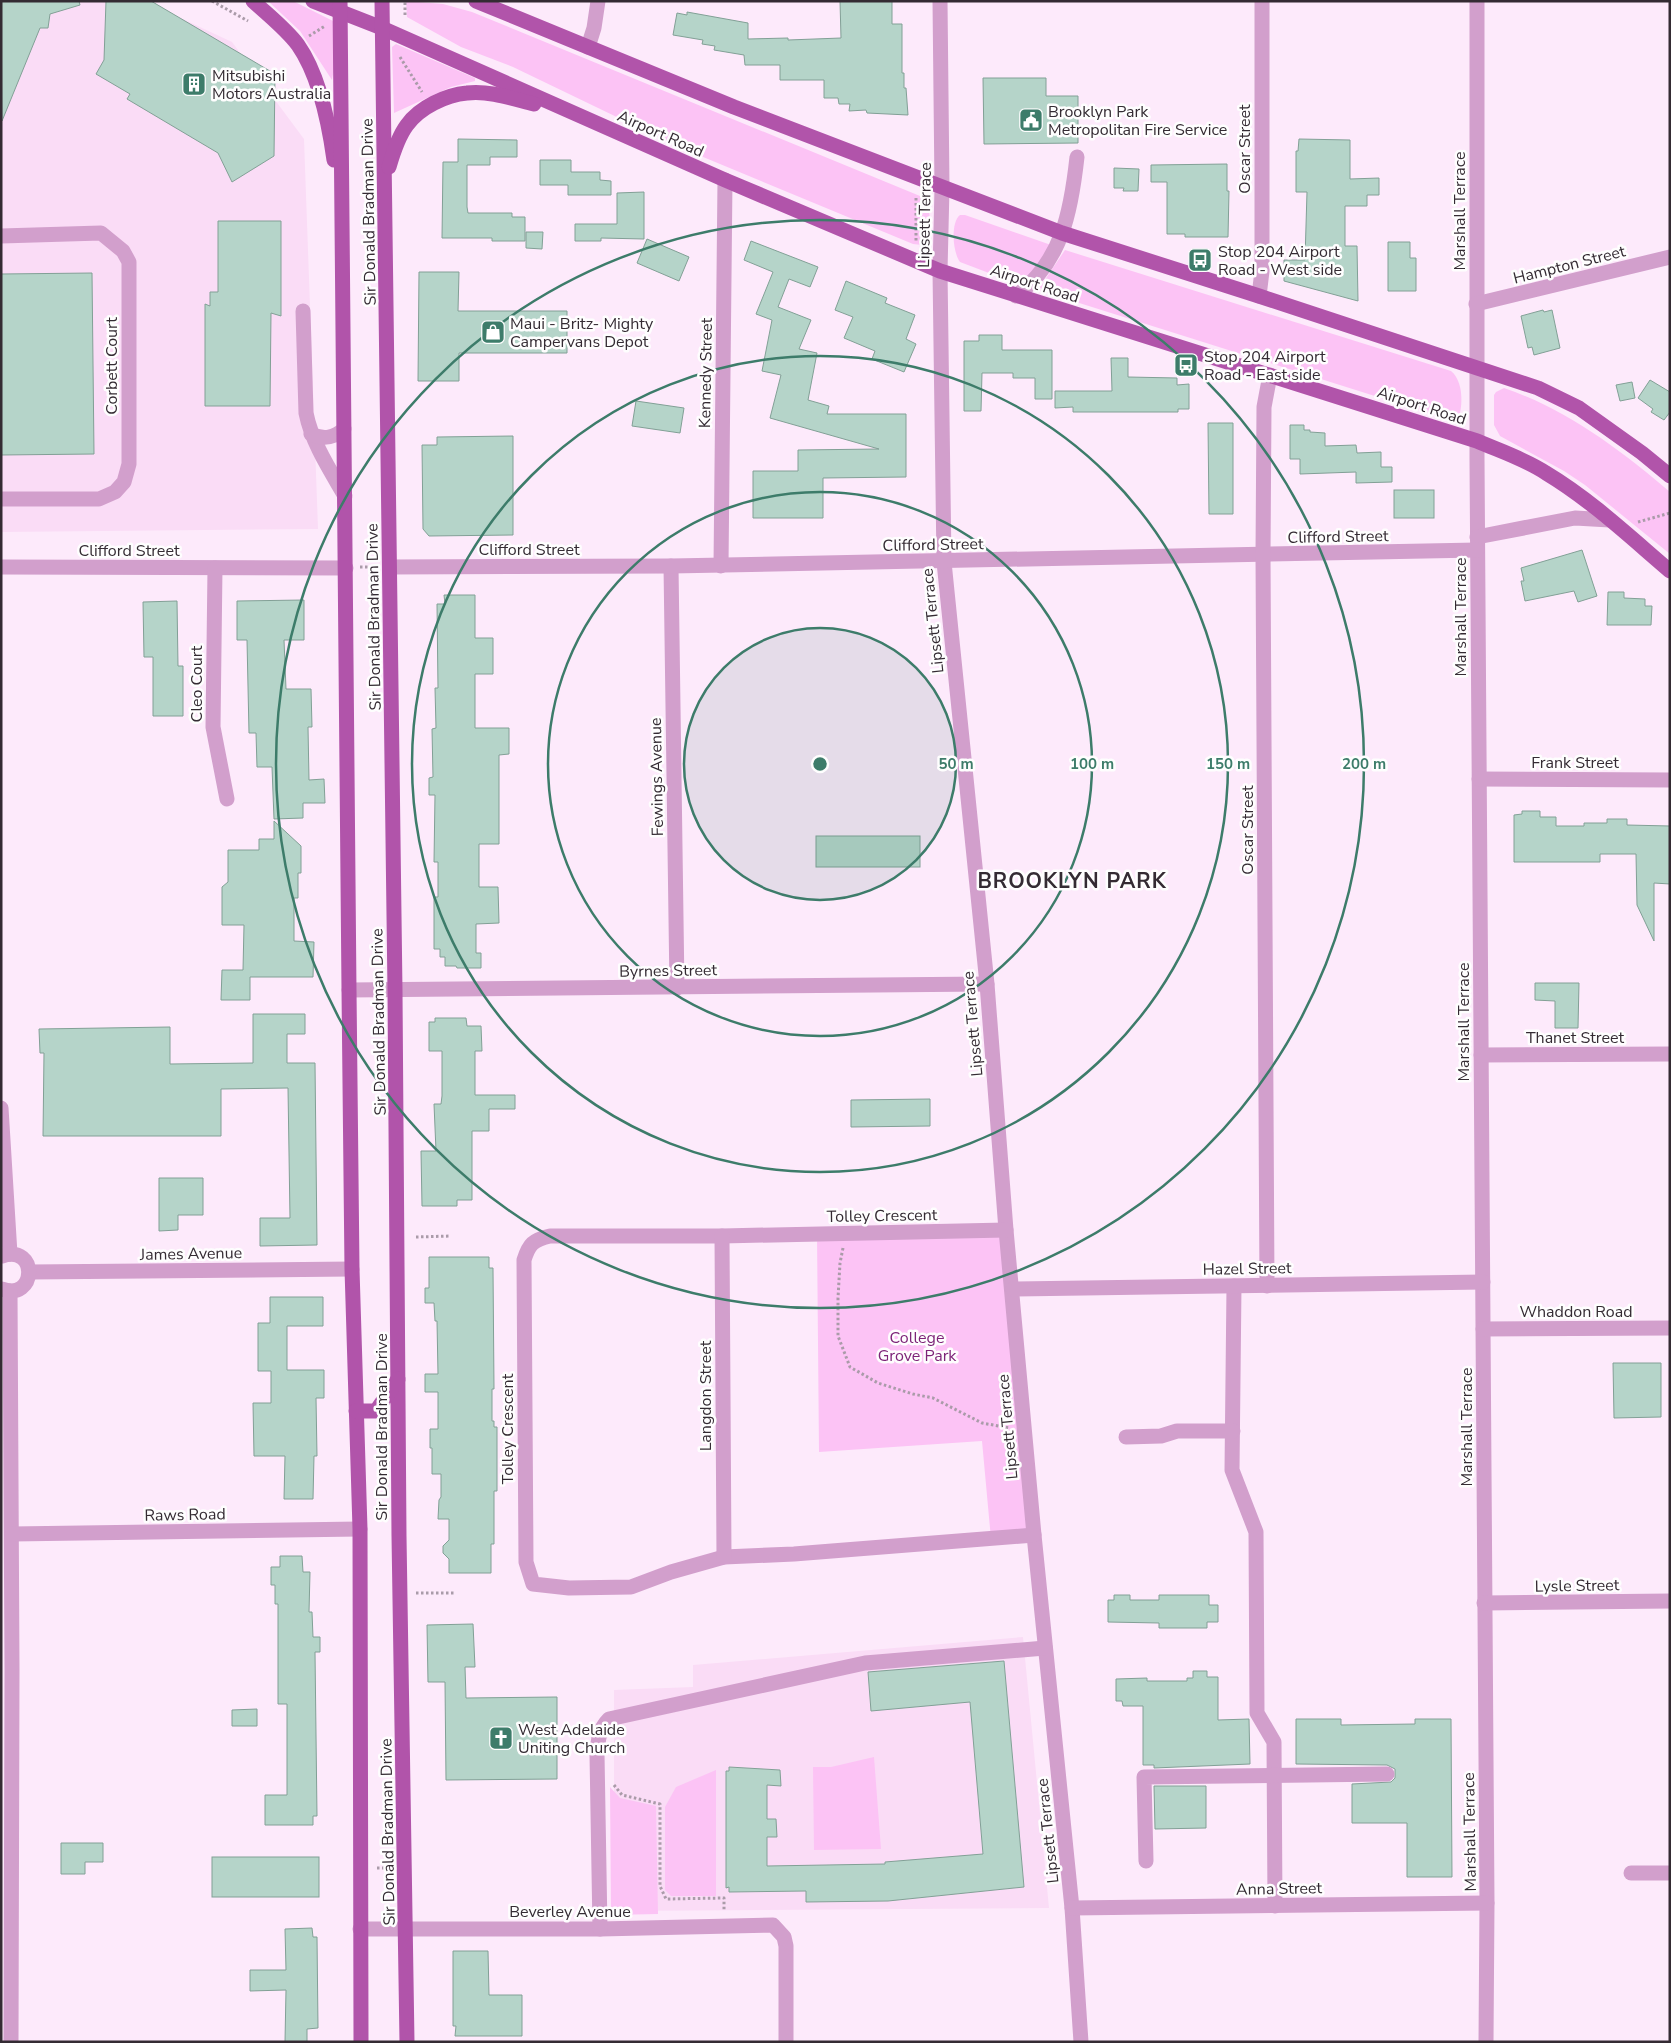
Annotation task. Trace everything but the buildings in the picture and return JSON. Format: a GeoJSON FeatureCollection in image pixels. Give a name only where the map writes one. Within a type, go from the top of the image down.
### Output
{"type":"FeatureCollection","features":[{"type":"Feature","properties":{"kind":"main road"},"geometry":{"type":"LineString","coordinates":[[253,1],[297,45],[312,70],[325,113],[342,213]]}},
{"type":"Feature","properties":{"kind":"main road","name":"Airport Road"},"geometry":{"type":"LineString","coordinates":[[313,1],[340,6],[382,28],[572,114],[940,271],[1477,441],[1518,458],[1546,472],[1574,491],[1670,571]]}},
{"type":"Feature","properties":{"kind":"main road","name":"Sir Donald Bradman Drive"},"geometry":{"type":"LineString","coordinates":[[382,1],[395,991],[400,1593],[407,1929],[407,2042]]}},
{"type":"Feature","properties":{"kind":"main road"},"geometry":{"type":"LineString","coordinates":[[476,1],[942,188],[1062,233],[1538,388],[1580,408],[1670,476]]}},
{"type":"Feature","properties":{"kind":"main road"},"geometry":{"type":"LineString","coordinates":[[491,1],[517,17]]}},
{"type":"Feature","properties":{"kind":"main road","name":"Sir Donald Bradman Drive"},"geometry":{"type":"LineString","coordinates":[[340,6],[352,1269],[360,1529],[361,2042]]}},
{"type":"Feature","properties":{"kind":"main road"},"geometry":{"type":"LineString","coordinates":[[385,180],[395,148],[407,124],[428,106],[449,97],[468,92],[497,96],[572,114]]}},
{"type":"Feature","properties":{"kind":"main road"},"geometry":{"type":"LineString","coordinates":[[356,1411],[376,1411],[398,1379]]}},
{"type":"Feature","properties":{"kind":"street"},"geometry":{"type":"LineString","coordinates":[[588,47],[594,28],[598,1]]}},
{"type":"Feature","properties":{"kind":"street","name":"Lipsett Terrace"},"geometry":{"type":"LineString","coordinates":[[940,1],[942,188],[940,271],[944,562],[987,984],[1006,1230],[1013,1289],[1034,1535],[1072,1908],[1082,2042]]}},
{"type":"Feature","properties":{"kind":"street","name":"Oscar Street"},"geometry":{"type":"LineString","coordinates":[[1259,296],[1262,271],[1262,1]]}},
{"type":"Feature","properties":{"kind":"street","name":"Marshall Terrace"},"geometry":{"type":"LineString","coordinates":[[1477,1],[1476,367],[1487,1904],[1486,2042]]}},
{"type":"Feature","properties":{"kind":"street"},"geometry":{"type":"LineString","coordinates":[[1016,296],[1031,285],[1042,273],[1062,233],[1073,198],[1077,158]]}},
{"type":"Feature","properties":{"kind":"street","name":"Kennedy Street"},"geometry":{"type":"LineString","coordinates":[[721,566],[725,180]]}},
{"type":"Feature","properties":{"kind":"street","name":"Corbett Court"},"geometry":{"type":"LineString","coordinates":[[1,236],[101,233],[123,251],[128,262],[129,445],[129,464],[124,482],[115,492],[99,499],[1,499]]}},
{"type":"Feature","properties":{"kind":"street","name":"Hampton Street"},"geometry":{"type":"LineString","coordinates":[[1476,304],[1670,257]]}},
{"type":"Feature","properties":{"kind":"street"},"geometry":{"type":"LineString","coordinates":[[303,311],[306,412],[311,434],[345,496]]}},
{"type":"Feature","properties":{"kind":"street","name":"Oscar Street"},"geometry":{"type":"LineString","coordinates":[[1267,1286],[1263,556],[1264,407],[1270,375]]}},
{"type":"Feature","properties":{"kind":"street"},"geometry":{"type":"LineString","coordinates":[[311,434],[318,437],[332,437],[344,429]]}},
{"type":"Feature","properties":{"kind":"street","name":"Clifford Street"},"geometry":{"type":"LineString","coordinates":[[390,567],[721,566],[1263,556],[1477,544],[1575,518],[1614,523]]}},
{"type":"Feature","properties":{"kind":"street","name":"Fewings Avenue"},"geometry":{"type":"LineString","coordinates":[[671,566],[677,988]]}},
{"type":"Feature","properties":{"kind":"street","name":"Clifford Street"},"geometry":{"type":"LineString","coordinates":[[1,567],[346,568]]}},
{"type":"Feature","properties":{"kind":"street","name":"Cleo Court"},"geometry":{"type":"LineString","coordinates":[[214,568],[213,728],[227,799]]}},
{"type":"Feature","properties":{"kind":"street","name":"Frank Street"},"geometry":{"type":"LineString","coordinates":[[1479,779],[1670,780]]}},
{"type":"Feature","properties":{"kind":"street","name":"Byrnes Street"},"geometry":{"type":"LineString","coordinates":[[349,990],[987,984]]}},
{"type":"Feature","properties":{"kind":"street","name":"Thanet Street"},"geometry":{"type":"LineString","coordinates":[[1481,1055],[1670,1054]]}},
{"type":"Feature","properties":{"kind":"street"},"geometry":{"type":"LineString","coordinates":[[1,1108],[6,1255],[17,1254],[26,1261],[30,1272],[29,1278],[22,1288],[6,1290],[12,1534],[7,1643],[11,2042]]}},
{"type":"Feature","properties":{"kind":"street","name":"Tolley Crescent"},"geometry":{"type":"LineString","coordinates":[[1006,1230],[722,1236],[550,1236],[536,1240],[528,1248],[524,1260],[526,1562],[533,1584],[569,1588],[631,1587],[671,1572],[724,1557],[794,1554],[1034,1535]]}},
{"type":"Feature","properties":{"kind":"street","name":"Langdon Street"},"geometry":{"type":"LineString","coordinates":[[722,1236],[724,1557]]}},
{"type":"Feature","properties":{"kind":"street","name":"James Avenue"},"geometry":{"type":"LineString","coordinates":[[30,1272],[352,1269]]}},
{"type":"Feature","properties":{"kind":"street","name":"Hazel Street"},"geometry":{"type":"LineString","coordinates":[[1013,1289],[1483,1282]]}},
{"type":"Feature","properties":{"kind":"street"},"geometry":{"type":"LineString","coordinates":[[1234,1286],[1232,1470],[1256,1532],[1256,1713],[1274,1742],[1275,1906]]}},
{"type":"Feature","properties":{"kind":"street","name":"Whaddon Road"},"geometry":{"type":"LineString","coordinates":[[1483,1329],[1670,1328]]}},
{"type":"Feature","properties":{"kind":"street"},"geometry":{"type":"LineString","coordinates":[[1126,1437],[1160,1436],[1177,1431],[1233,1431]]}},
{"type":"Feature","properties":{"kind":"street","name":"Raws Road"},"geometry":{"type":"LineString","coordinates":[[12,1534],[360,1529]]}},
{"type":"Feature","properties":{"kind":"street","name":"Lysle Street"},"geometry":{"type":"LineString","coordinates":[[1484,1603],[1670,1602]]}},
{"type":"Feature","properties":{"kind":"street"},"geometry":{"type":"LineString","coordinates":[[600,1929],[597,1754],[598,1738],[602,1725],[609,1719],[865,1663],[1045,1648]]}},
{"type":"Feature","properties":{"kind":"street"},"geometry":{"type":"LineString","coordinates":[[1146,1861],[1144,1777],[1386,1774]]}},
{"type":"Feature","properties":{"kind":"street"},"geometry":{"type":"LineString","coordinates":[[1631,1874],[1670,1873]]}},
{"type":"Feature","properties":{"kind":"street","name":"Anna Street"},"geometry":{"type":"LineString","coordinates":[[1072,1908],[1487,1904]]}},
{"type":"Feature","properties":{"kind":"street","name":"Beverley Avenue"},"geometry":{"type":"LineString","coordinates":[[360,1930],[600,1929],[773,1925],[784,1937],[786,1946],[786,2042]]}},
{"type":"Feature","properties":{"kind":"path"},"geometry":{"type":"LineString","coordinates":[[212,1],[250,22]]}},
{"type":"Feature","properties":{"kind":"path"},"geometry":{"type":"LineString","coordinates":[[404,15],[405,2]]}},
{"type":"Feature","properties":{"kind":"path"},"geometry":{"type":"LineString","coordinates":[[307,36],[328,25]]}},
{"type":"Feature","properties":{"kind":"path"},"geometry":{"type":"LineString","coordinates":[[393,52],[399,56],[424,94],[428,106]]}},
{"type":"Feature","properties":{"kind":"path"},"geometry":{"type":"LineString","coordinates":[[916,198],[916,243]]}},
{"type":"Feature","properties":{"kind":"path"},"geometry":{"type":"LineString","coordinates":[[1614,523],[1670,513]]}},
{"type":"Feature","properties":{"kind":"path"},"geometry":{"type":"LineString","coordinates":[[346,568],[390,567]]}},
{"type":"Feature","properties":{"kind":"path"},"geometry":{"type":"LineString","coordinates":[[846,1233],[840,1264],[838,1336],[850,1367],[878,1383],[933,1398],[982,1423],[1008,1428],[1024,1427]]}},
{"type":"Feature","properties":{"kind":"path"},"geometry":{"type":"LineString","coordinates":[[416,1237],[451,1236]]}},
{"type":"Feature","properties":{"kind":"path"},"geometry":{"type":"LineString","coordinates":[[400,1593],[454,1593]]}},
{"type":"Feature","properties":{"kind":"path"},"geometry":{"type":"LineString","coordinates":[[610,1780],[622,1795],[660,1804],[660,1886],[666,1899],[724,1898],[724,1926]]}},
{"type":"Feature","properties":{"kind":"path"},"geometry":{"type":"LineString","coordinates":[[376,1868],[388,1868]]}},
{"type":"Feature","properties":{"kind":"shaded area"},"geometry":{"type":"Polygon","coordinates":[[[1,1],[144,1],[232,42],[304,139],[318,529],[1,532],[1,1]]]}},
{"type":"Feature","properties":{"kind":"shaded area"},"geometry":{"type":"Polygon","coordinates":[[[1023,1637],[1049,1908],[614,1911],[614,1690],[693,1687],[693,1665],[1023,1637]]]}},
{"type":"Feature","properties":{"kind":"green space"},"geometry":{"type":"Polygon","coordinates":[[[268,1],[293,1],[335,22],[335,63],[332,80],[300,31],[268,1]]]}},
{"type":"Feature","properties":{"kind":"green space"},"geometry":{"type":"Polygon","coordinates":[[[406,1],[443,4],[472,12],[920,196],[929,210],[928,240],[922,245],[913,244],[679,147],[513,67],[461,47],[407,17],[406,1]]]}},
{"type":"Feature","properties":{"kind":"green space"},"geometry":{"type":"Polygon","coordinates":[[[396,44],[475,78],[475,81],[451,87],[394,113],[392,47],[396,44]]]}},
{"type":"Feature","properties":{"kind":"green space"},"geometry":{"type":"Polygon","coordinates":[[[960,215],[965,215],[1054,246],[1025,282],[1010,281],[960,262],[956,252],[954,231],[955,224],[960,215]]]}},
{"type":"Feature","properties":{"kind":"green space"},"geometry":{"type":"Polygon","coordinates":[[[1065,250],[1451,371],[1460,386],[1461,405],[1459,417],[1451,420],[1038,290],[1065,250]]]}},
{"type":"Feature","properties":{"kind":"green space"},"geometry":{"type":"Polygon","coordinates":[[[1504,388],[1549,407],[1592,432],[1670,492],[1670,554],[1585,485],[1564,471],[1500,436],[1494,425],[1494,395],[1504,388]]]}},
{"type":"Feature","properties":{"kind":"green space","name":"College Grove Park"},"geometry":{"type":"Polygon","coordinates":[[[1006,1230],[1034,1535],[991,1539],[982,1441],[819,1452],[817,1234],[1006,1230]]]}},
{"type":"Feature","properties":{"kind":"green space"},"geometry":{"type":"Polygon","coordinates":[[[874,1757],[881,1849],[814,1850],[813,1767],[831,1767],[874,1757]]]}},
{"type":"Feature","properties":{"kind":"green space"},"geometry":{"type":"Polygon","coordinates":[[[716,1770],[716,1896],[671,1896],[665,1890],[665,1807],[676,1787],[716,1770]]]}},
{"type":"Feature","properties":{"kind":"green space"},"geometry":{"type":"Polygon","coordinates":[[[610,1787],[620,1798],[656,1806],[658,1914],[611,1915],[610,1787]]]}},
{"type":"Feature","properties":{"kind":"place","name":"Mitsubishi Motors Australia"},"geometry":{"type":"Point","coordinates":[194,84]}},
{"type":"Feature","properties":{"kind":"place","name":"Brooklyn Park Metropolitan Fire Service"},"geometry":{"type":"Point","coordinates":[1031,120]}},
{"type":"Feature","properties":{"kind":"place","name":"Stop 204 Airport Road - West side"},"geometry":{"type":"Point","coordinates":[1200,260]}},
{"type":"Feature","properties":{"kind":"place","name":"Maui - Britz- Mighty Campervans Depot"},"geometry":{"type":"Point","coordinates":[493,332]}},
{"type":"Feature","properties":{"kind":"place","name":"Stop 204 Airport Road - East side"},"geometry":{"type":"Point","coordinates":[1186,365]}},
{"type":"Feature","properties":{"kind":"place","name":"West Adelaide Uniting Church"},"geometry":{"type":"Point","coordinates":[501,1738]}},
{"type":"Feature","properties":{"kind":"district","name":"BROOKLYN PARK"},"geometry":{"type":"Point","coordinates":[1072,881]}}]}
